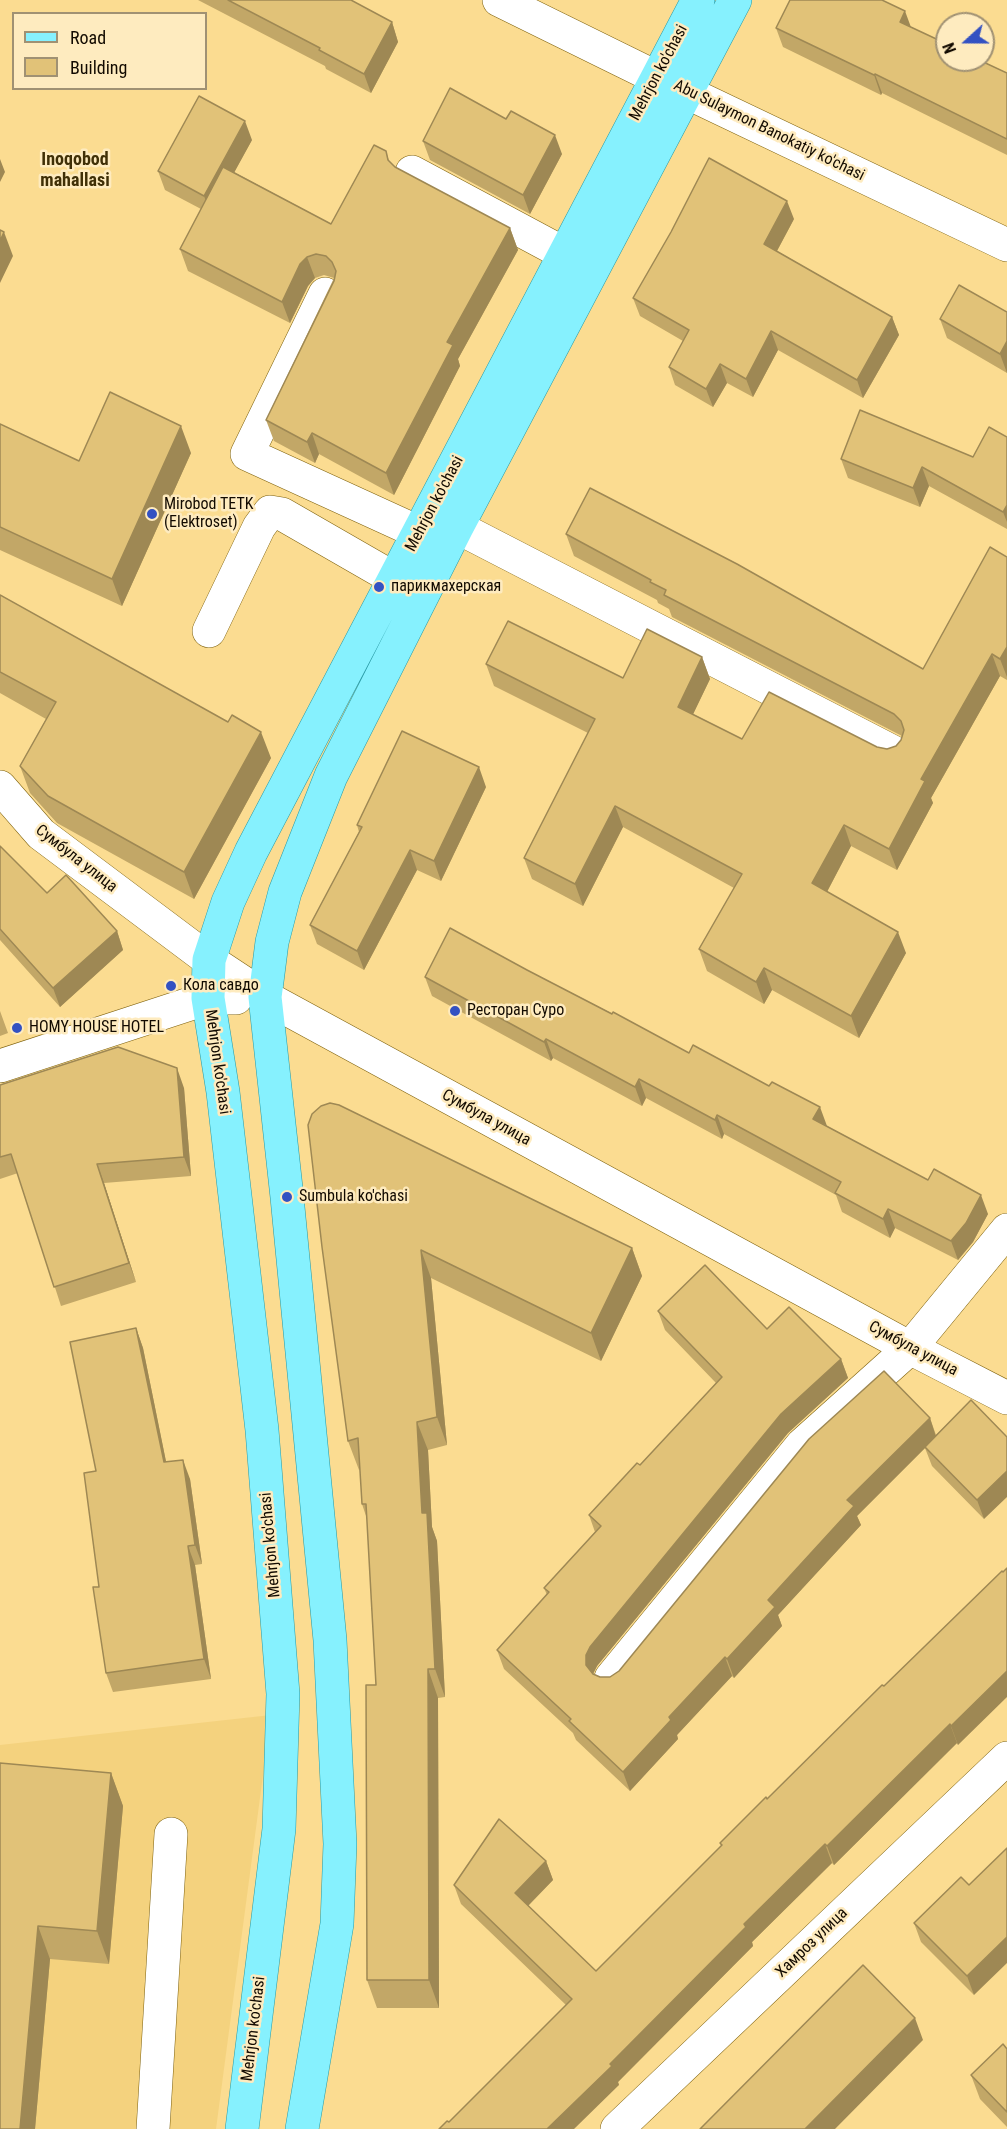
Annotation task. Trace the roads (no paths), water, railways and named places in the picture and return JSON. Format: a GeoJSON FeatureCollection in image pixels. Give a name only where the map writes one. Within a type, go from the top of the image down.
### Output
{"type":"FeatureCollection","features":[{"type":"Feature","properties":{"kind":"main road","name":"Mehrjon ko'chasi"},"geometry":{"type":"LineString","coordinates":[[242,2129],[279,1829],[283,1694],[262,1430],[223,1092],[208,998],[209,960],[228,902],[251,852],[698,0]]}},
{"type":"Feature","properties":{"kind":"main road","name":"Mehrjon ko'chasi"},"geometry":{"type":"LineString","coordinates":[[302,2129],[337,1924],[340,1845],[330,1640],[265,997],[272,942],[285,892],[331,776],[457,527],[735,0]]}},
{"type":"Feature","properties":{"kind":"street","name":"Abu Sulaymon Banokatiy ko'chasi"},"geometry":{"type":"LineString","coordinates":[[499,0],[1007,245]]}},
{"type":"Feature","properties":{"kind":"street"},"geometry":{"type":"LineString","coordinates":[[412,171],[565,254]]}},
{"type":"Feature","properties":{"kind":"street"},"geometry":{"type":"LineString","coordinates":[[325,294],[247,454],[420,533]]}},
{"type":"Feature","properties":{"kind":"street"},"geometry":{"type":"LineString","coordinates":[[209,631],[259,527],[270,512],[282,514],[395,579]]}},
{"type":"Feature","properties":{"kind":"street"},"geometry":{"type":"LineString","coordinates":[[457,527],[893,752]]}},
{"type":"Feature","properties":{"kind":"street","name":"Сумбула улица"},"geometry":{"type":"LineString","coordinates":[[0,787],[41,834],[209,960],[265,997],[910,1348],[1007,1398]]}},
{"type":"Feature","properties":{"kind":"street"},"geometry":{"type":"LineString","coordinates":[[0,1066],[208,998],[265,997]]}},
{"type":"Feature","properties":{"kind":"street"},"geometry":{"type":"LineString","coordinates":[[611,1678],[802,1445],[910,1348],[1007,1230]]}},
{"type":"Feature","properties":{"kind":"street","name":"Хамроз улица"},"geometry":{"type":"LineString","coordinates":[[617,2129],[1007,1758]]}},
{"type":"Feature","properties":{"kind":"street"},"geometry":{"type":"LineString","coordinates":[[153,2129],[171,1834]]}},
{"type":"Feature","properties":{"kind":"place","name":"Mirobod TETK (Elektroset)"},"geometry":{"type":"Point","coordinates":[152,514]}},
{"type":"Feature","properties":{"kind":"place","name":"парикмахерская"},"geometry":{"type":"Point","coordinates":[379,587]}},
{"type":"Feature","properties":{"kind":"place","name":"Кола савдо"},"geometry":{"type":"Point","coordinates":[171,986]}},
{"type":"Feature","properties":{"kind":"place","name":"Ресторан Суро"},"geometry":{"type":"Point","coordinates":[455,1011]}},
{"type":"Feature","properties":{"kind":"place","name":"HOMY HOUSE HOTEL"},"geometry":{"type":"Point","coordinates":[17,1028]}},
{"type":"Feature","properties":{"kind":"place","name":"Sumbula ko'chasi"},"geometry":{"type":"Point","coordinates":[287,1197]}},
{"type":"Feature","properties":{"kind":"district","name":"Inoqobod mahallasi"},"geometry":{"type":"Point","coordinates":[75,170]}}]}
